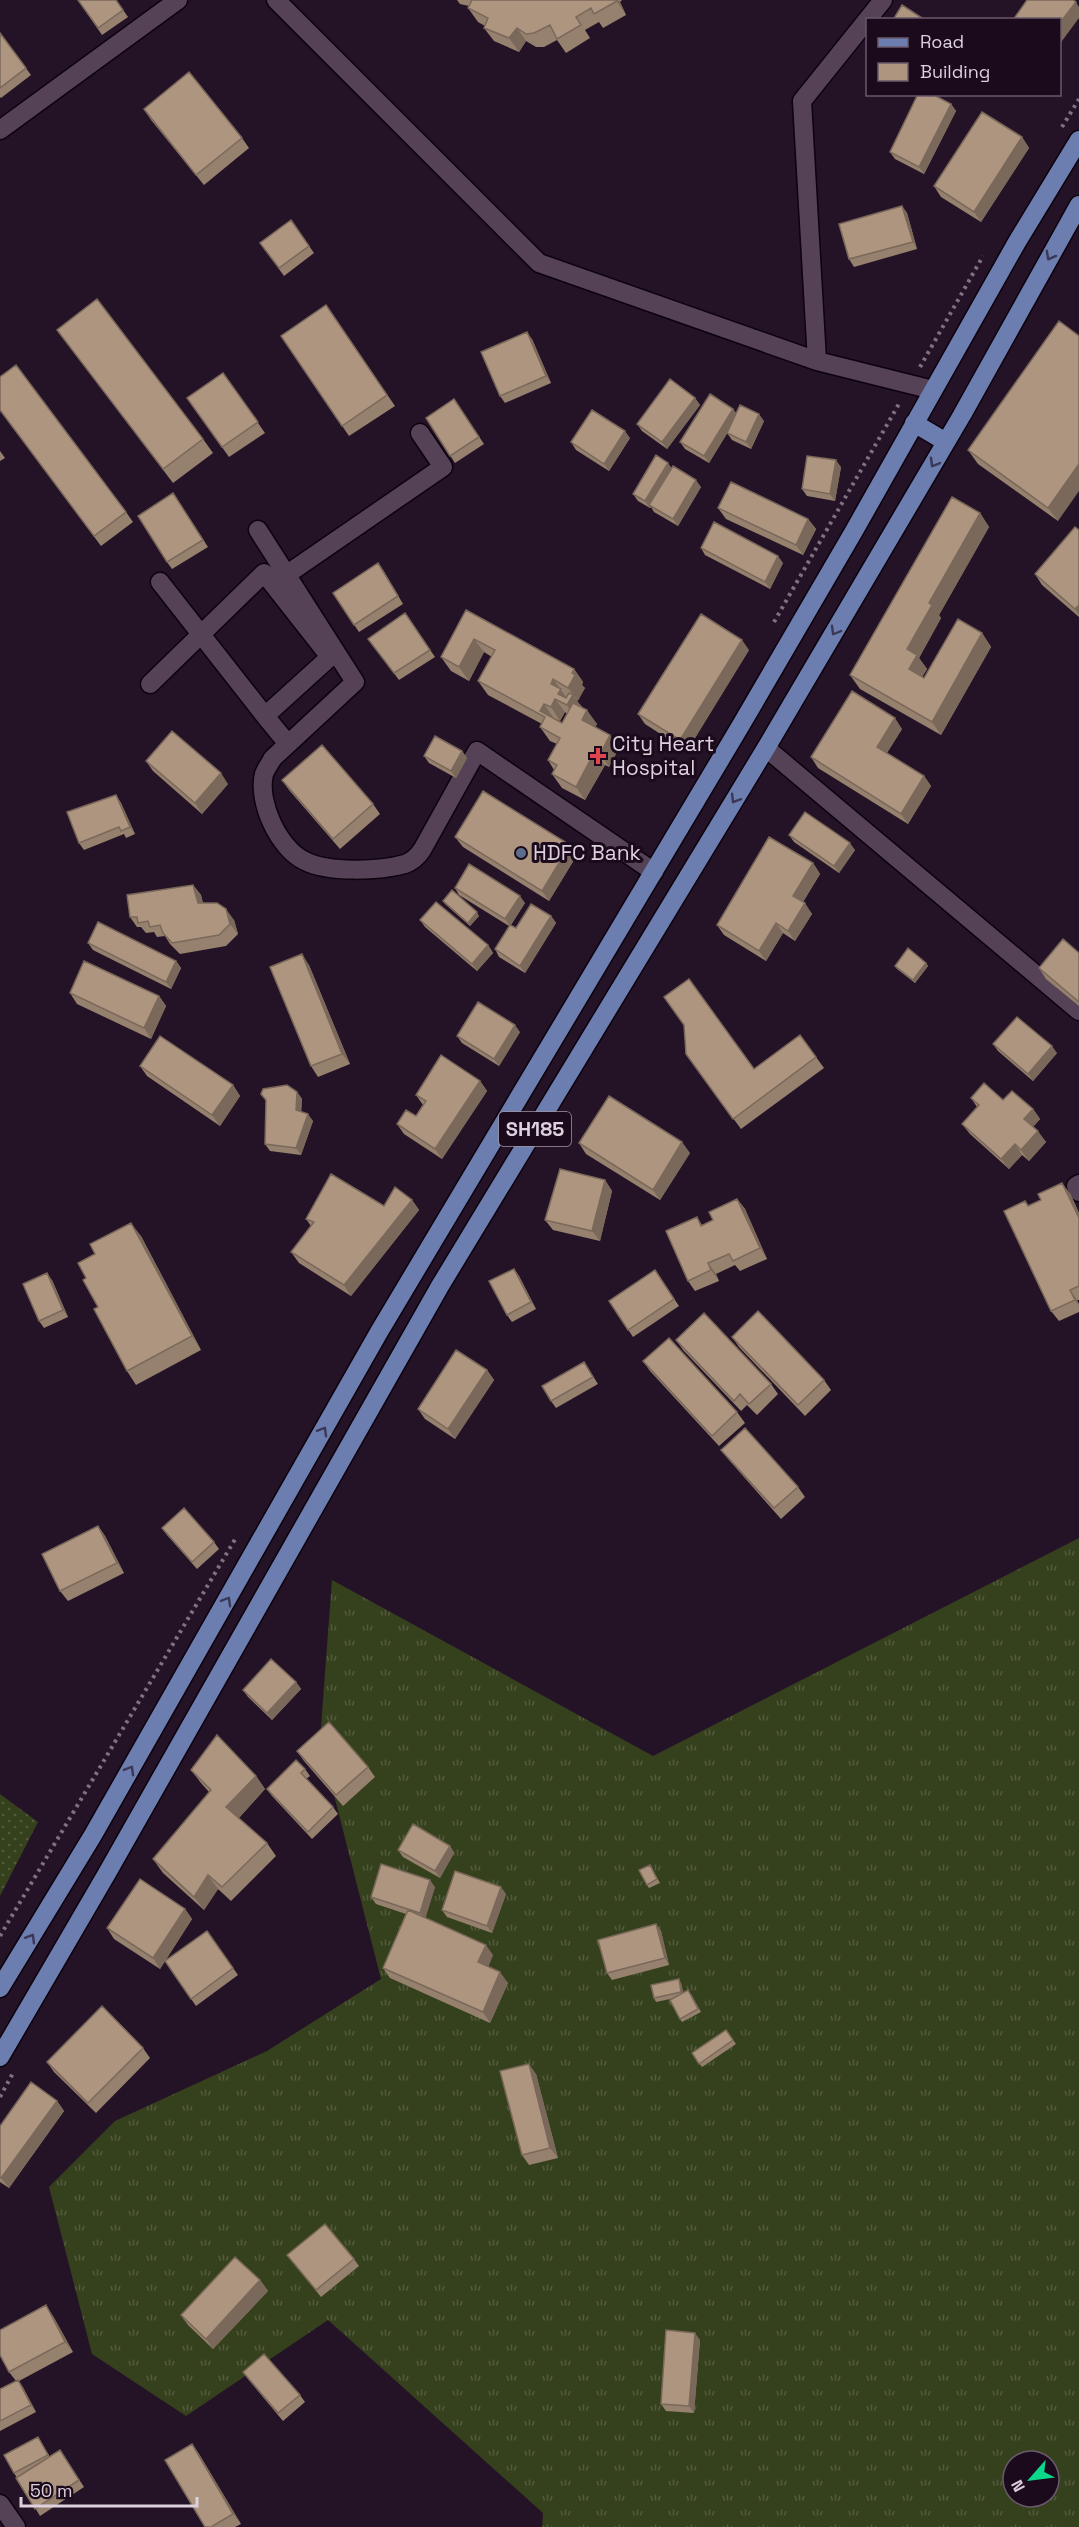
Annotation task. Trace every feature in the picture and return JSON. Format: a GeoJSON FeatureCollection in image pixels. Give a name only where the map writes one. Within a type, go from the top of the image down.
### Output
{"type":"FeatureCollection","features":[{"type":"Feature","properties":{"kind":"main road","name":"SH185"},"geometry":{"type":"LineString","coordinates":[[0,1988],[93,1835],[380,1332],[854,531],[1017,242],[1079,140]]}},
{"type":"Feature","properties":{"kind":"main road","name":"SH185"},"geometry":{"type":"LineString","coordinates":[[0,2057],[106,1875],[440,1286],[766,748],[946,442],[1079,206]]}},
{"type":"Feature","properties":{"kind":"main road"},"geometry":{"type":"LineString","coordinates":[[914,423],[946,442]]}},
{"type":"Feature","properties":{"kind":"street"},"geometry":{"type":"LineString","coordinates":[[0,130],[178,0]]}},
{"type":"Feature","properties":{"kind":"street"},"geometry":{"type":"LineString","coordinates":[[276,0],[538,263],[818,361],[933,390]]}},
{"type":"Feature","properties":{"kind":"street"},"geometry":{"type":"LineString","coordinates":[[869,18],[883,0]]}},
{"type":"Feature","properties":{"kind":"street"},"geometry":{"type":"LineString","coordinates":[[818,361],[802,101],[866,21]]}},
{"type":"Feature","properties":{"kind":"street"},"geometry":{"type":"LineString","coordinates":[[286,575],[443,466],[420,433]]}},
{"type":"Feature","properties":{"kind":"street"},"geometry":{"type":"LineString","coordinates":[[258,530],[355,682],[273,758],[264,774],[266,804],[273,825],[287,848],[304,861],[326,868],[373,868],[406,863],[416,858],[477,751],[654,872]]}},
{"type":"Feature","properties":{"kind":"street"},"geometry":{"type":"LineString","coordinates":[[150,684],[264,573],[330,657],[265,716]]}},
{"type":"Feature","properties":{"kind":"street"},"geometry":{"type":"LineString","coordinates":[[160,582],[288,744]]}},
{"type":"Feature","properties":{"kind":"street"},"geometry":{"type":"LineString","coordinates":[[766,748],[1079,1011]]}},
{"type":"Feature","properties":{"kind":"street"},"geometry":{"type":"LineString","coordinates":[[1079,1184],[1076,1185],[1079,1192]]}},
{"type":"Feature","properties":{"kind":"street"},"geometry":{"type":"LineString","coordinates":[[0,2504],[16,2527]]}},
{"type":"Feature","properties":{"kind":"path"},"geometry":{"type":"LineString","coordinates":[[0,2097],[17,2066]]}},
{"type":"Feature","properties":{"kind":"green space"},"geometry":{"type":"Polygon","coordinates":[[[1079,1538],[1079,2527],[542,2527],[543,2513],[328,2320],[186,2416],[92,2354],[49,2187],[115,2121],[267,2051],[381,1979],[320,1740],[332,1580],[653,1756],[1079,1538]]]}},
{"type":"Feature","properties":{"kind":"green space"},"geometry":{"type":"Polygon","coordinates":[[[0,1794],[38,1822],[0,1896],[0,1794]]]}},
{"type":"Feature","properties":{"kind":"building"},"geometry":{"type":"Polygon","coordinates":[[[78,0],[116,0],[123,10],[98,28],[78,0]]]}},
{"type":"Feature","properties":{"kind":"building"},"geometry":{"type":"Polygon","coordinates":[[[472,0],[617,1],[594,14],[591,8],[576,17],[581,25],[557,39],[550,25],[534,33],[526,34],[517,28],[509,38],[484,28],[488,18],[468,8],[472,0]]]}},
{"type":"Feature","properties":{"kind":"building"},"geometry":{"type":"Polygon","coordinates":[[[1027,0],[1073,0],[1076,2],[1061,21],[1061,18],[1014,18],[1027,0]]]}},
{"type":"Feature","properties":{"kind":"building"},"geometry":{"type":"Polygon","coordinates":[[[902,5],[922,18],[894,18],[902,5]]]}},
{"type":"Feature","properties":{"kind":"building"},"geometry":{"type":"Polygon","coordinates":[[[0,33],[26,68],[0,88],[0,33]]]}},
{"type":"Feature","properties":{"kind":"building"},"geometry":{"type":"Polygon","coordinates":[[[189,72],[242,138],[196,175],[144,109],[189,72]]]}},
{"type":"Feature","properties":{"kind":"building"},"geometry":{"type":"Polygon","coordinates":[[[917,96],[936,96],[951,104],[919,167],[890,152],[917,96]]]}},
{"type":"Feature","properties":{"kind":"building"},"geometry":{"type":"Polygon","coordinates":[[[982,112],[1022,137],[974,212],[934,186],[982,112]]]}},
{"type":"Feature","properties":{"kind":"building"},"geometry":{"type":"Polygon","coordinates":[[[902,206],[913,242],[849,259],[839,224],[902,206]]]}},
{"type":"Feature","properties":{"kind":"building"},"geometry":{"type":"Polygon","coordinates":[[[291,220],[309,246],[279,268],[260,243],[291,220]]]}},
{"type":"Feature","properties":{"kind":"building"},"geometry":{"type":"Polygon","coordinates":[[[97,299],[203,439],[163,469],[57,330],[97,299]]]}},
{"type":"Feature","properties":{"kind":"building"},"geometry":{"type":"Polygon","coordinates":[[[326,305],[387,395],[342,426],[281,336],[326,305]]]}},
{"type":"Feature","properties":{"kind":"building"},"geometry":{"type":"Polygon","coordinates":[[[1059,321],[1079,336],[1079,464],[1048,508],[968,450],[1059,321]]]}},
{"type":"Feature","properties":{"kind":"building"},"geometry":{"type":"Polygon","coordinates":[[[527,332],[546,376],[500,396],[481,352],[527,332]]]}},
{"type":"Feature","properties":{"kind":"building"},"geometry":{"type":"Polygon","coordinates":[[[16,365],[126,512],[94,536],[0,410],[0,377],[16,365]]]}},
{"type":"Feature","properties":{"kind":"building"},"geometry":{"type":"Polygon","coordinates":[[[223,373],[258,422],[222,447],[187,398],[223,373]]]}},
{"type":"Feature","properties":{"kind":"building"},"geometry":{"type":"Polygon","coordinates":[[[670,379],[695,398],[662,442],[637,424],[670,379]]]}},
{"type":"Feature","properties":{"kind":"building"},"geometry":{"type":"Polygon","coordinates":[[[710,394],[733,409],[704,456],[680,442],[710,394]]]}},
{"type":"Feature","properties":{"kind":"building"},"geometry":{"type":"Polygon","coordinates":[[[454,399],[479,437],[450,456],[426,418],[454,399]]]}},
{"type":"Feature","properties":{"kind":"building"},"geometry":{"type":"Polygon","coordinates":[[[740,405],[759,414],[746,442],[727,433],[740,405]]]}},
{"type":"Feature","properties":{"kind":"building"},"geometry":{"type":"Polygon","coordinates":[[[592,410],[625,431],[604,464],[571,442],[592,410]]]}},
{"type":"Feature","properties":{"kind":"building"},"geometry":{"type":"Polygon","coordinates":[[[656,455],[668,463],[645,501],[633,494],[656,455]]]}},
{"type":"Feature","properties":{"kind":"building"},"geometry":{"type":"Polygon","coordinates":[[[807,456],[836,460],[830,494],[802,489],[807,456]]]}},
{"type":"Feature","properties":{"kind":"building"},"geometry":{"type":"Polygon","coordinates":[[[673,466],[696,480],[673,519],[649,505],[673,466]]]}},
{"type":"Feature","properties":{"kind":"building"},"geometry":{"type":"Polygon","coordinates":[[[731,482],[808,519],[796,545],[718,508],[731,482]]]}},
{"type":"Feature","properties":{"kind":"building"},"geometry":{"type":"Polygon","coordinates":[[[173,493],[203,540],[167,562],[138,516],[173,493]]]}},
{"type":"Feature","properties":{"kind":"building"},"geometry":{"type":"Polygon","coordinates":[[[952,497],[980,513],[929,603],[932,605],[907,649],[917,655],[909,669],[924,678],[958,619],[982,633],[932,722],[850,675],[952,497]]]}},
{"type":"Feature","properties":{"kind":"building"},"geometry":{"type":"Polygon","coordinates":[[[714,522],[778,556],[765,582],[701,548],[714,522]]]}},
{"type":"Feature","properties":{"kind":"building"},"geometry":{"type":"Polygon","coordinates":[[[1075,527],[1079,530],[1079,605],[1075,609],[1035,574],[1075,527]]]}},
{"type":"Feature","properties":{"kind":"building"},"geometry":{"type":"Polygon","coordinates":[[[378,563],[398,596],[354,625],[333,593],[378,563]]]}},
{"type":"Feature","properties":{"kind":"building"},"geometry":{"type":"Polygon","coordinates":[[[466,610],[574,669],[572,673],[575,675],[568,688],[553,679],[551,684],[561,689],[558,694],[566,698],[569,693],[573,695],[567,705],[555,699],[551,707],[544,704],[540,711],[562,723],[573,703],[587,710],[582,720],[610,735],[600,754],[595,751],[576,787],[552,774],[557,765],[548,760],[560,738],[540,727],[545,717],[478,681],[495,650],[474,639],[459,667],[441,657],[466,610]]]}},
{"type":"Feature","properties":{"kind":"building"},"geometry":{"type":"Polygon","coordinates":[[[405,613],[430,650],[394,673],[368,639],[405,613]]]}},
{"type":"Feature","properties":{"kind":"building"},"geometry":{"type":"Polygon","coordinates":[[[701,614],[742,640],[680,740],[638,714],[701,614]]]}},
{"type":"Feature","properties":{"kind":"building"},"geometry":{"type":"Polygon","coordinates":[[[852,691],[895,718],[877,747],[924,776],[901,814],[811,757],[852,691]]]}},
{"type":"Feature","properties":{"kind":"building"},"geometry":{"type":"Polygon","coordinates":[[[172,731],[221,773],[195,803],[146,761],[172,731]]]}},
{"type":"Feature","properties":{"kind":"building"},"geometry":{"type":"Polygon","coordinates":[[[435,736],[462,751],[451,771],[424,756],[435,736]]]}},
{"type":"Feature","properties":{"kind":"building"},"geometry":{"type":"Polygon","coordinates":[[[322,745],[373,804],[333,839],[282,780],[322,745]]]}},
{"type":"Feature","properties":{"kind":"building"},"geometry":{"type":"Polygon","coordinates":[[[483,791],[570,845],[542,891],[455,837],[483,791]]]}},
{"type":"Feature","properties":{"kind":"building"},"geometry":{"type":"Polygon","coordinates":[[[116,795],[130,827],[121,831],[119,827],[79,843],[67,812],[116,795]]]}},
{"type":"Feature","properties":{"kind":"building"},"geometry":{"type":"Polygon","coordinates":[[[805,812],[850,843],[834,866],[789,835],[805,812]]]}},
{"type":"Feature","properties":{"kind":"building"},"geometry":{"type":"Polygon","coordinates":[[[769,837],[813,863],[793,896],[805,903],[788,931],[776,923],[759,951],[717,925],[769,837]]]}},
{"type":"Feature","properties":{"kind":"building"},"geometry":{"type":"Polygon","coordinates":[[[469,864],[520,896],[505,919],[455,888],[469,864]]]}},
{"type":"Feature","properties":{"kind":"building"},"geometry":{"type":"Polygon","coordinates":[[[193,885],[198,903],[217,903],[226,909],[230,924],[219,935],[172,943],[163,933],[160,925],[150,927],[148,921],[138,923],[137,917],[130,917],[127,895],[193,885]]]}},
{"type":"Feature","properties":{"kind":"building"},"geometry":{"type":"Polygon","coordinates":[[[452,890],[477,912],[468,923],[443,901],[452,890]]]}},
{"type":"Feature","properties":{"kind":"building"},"geometry":{"type":"Polygon","coordinates":[[[436,902],[488,945],[472,964],[420,920],[436,902]]]}},
{"type":"Feature","properties":{"kind":"building"},"geometry":{"type":"Polygon","coordinates":[[[531,904],[551,916],[520,966],[495,949],[510,925],[516,928],[531,904]]]}},
{"type":"Feature","properties":{"kind":"building"},"geometry":{"type":"Polygon","coordinates":[[[98,922],[176,961],[166,982],[88,943],[98,922]]]}},
{"type":"Feature","properties":{"kind":"building"},"geometry":{"type":"Polygon","coordinates":[[[1063,939],[1079,953],[1079,1002],[1039,968],[1063,939]]]}},
{"type":"Feature","properties":{"kind":"building"},"geometry":{"type":"Polygon","coordinates":[[[908,948],[926,963],[913,980],[895,966],[908,948]]]}},
{"type":"Feature","properties":{"kind":"building"},"geometry":{"type":"Polygon","coordinates":[[[302,954],[342,1054],[311,1066],[270,967],[302,954]]]}},
{"type":"Feature","properties":{"kind":"building"},"geometry":{"type":"Polygon","coordinates":[[[84,961],[159,996],[144,1028],[70,993],[84,961]]]}},
{"type":"Feature","properties":{"kind":"building"},"geometry":{"type":"Polygon","coordinates":[[[689,979],[754,1069],[800,1035],[816,1057],[733,1119],[686,1054],[684,1025],[664,997],[689,979]]]}},
{"type":"Feature","properties":{"kind":"building"},"geometry":{"type":"Polygon","coordinates":[[[478,1002],[515,1025],[494,1059],[457,1036],[478,1002]]]}},
{"type":"Feature","properties":{"kind":"building"},"geometry":{"type":"Polygon","coordinates":[[[1017,1017],[1052,1046],[1028,1074],[993,1044],[1017,1017]]]}},
{"type":"Feature","properties":{"kind":"building"},"geometry":{"type":"Polygon","coordinates":[[[160,1036],[233,1085],[212,1115],[140,1066],[160,1036]]]}},
{"type":"Feature","properties":{"kind":"building"},"geometry":{"type":"Polygon","coordinates":[[[441,1055],[480,1081],[435,1149],[397,1124],[406,1110],[416,1116],[426,1101],[416,1095],[441,1055]]]}},
{"type":"Feature","properties":{"kind":"building"},"geometry":{"type":"Polygon","coordinates":[[[984,1083],[1003,1100],[1012,1091],[1033,1109],[1024,1119],[1038,1131],[1021,1150],[1015,1144],[1001,1159],[962,1124],[979,1105],[971,1098],[984,1083]]]}},
{"type":"Feature","properties":{"kind":"building"},"geometry":{"type":"Polygon","coordinates":[[[287,1085],[297,1092],[296,1110],[308,1114],[296,1148],[265,1144],[266,1100],[261,1094],[263,1089],[287,1085]]]}},
{"type":"Feature","properties":{"kind":"building"},"geometry":{"type":"Polygon","coordinates":[[[609,1096],[682,1142],[653,1190],[579,1143],[609,1096]]]}},
{"type":"Feature","properties":{"kind":"building"},"geometry":{"type":"Polygon","coordinates":[[[560,1169],[605,1180],[592,1231],[545,1220],[560,1169]]]}},
{"type":"Feature","properties":{"kind":"building"},"geometry":{"type":"Polygon","coordinates":[[[331,1174],[384,1206],[395,1187],[412,1200],[344,1285],[291,1252],[314,1222],[306,1219],[331,1174]]]}},
{"type":"Feature","properties":{"kind":"building"},"geometry":{"type":"Polygon","coordinates":[[[1062,1183],[1079,1218],[1079,1286],[1070,1290],[1075,1300],[1051,1311],[1004,1211],[1025,1201],[1028,1206],[1041,1200],[1038,1194],[1062,1183]]]}},
{"type":"Feature","properties":{"kind":"building"},"geometry":{"type":"Polygon","coordinates":[[[737,1199],[760,1248],[733,1261],[729,1254],[708,1263],[711,1270],[688,1281],[666,1231],[697,1217],[701,1226],[713,1220],[709,1212],[737,1199]]]}},
{"type":"Feature","properties":{"kind":"building"},"geometry":{"type":"Polygon","coordinates":[[[131,1223],[192,1336],[127,1371],[94,1309],[98,1307],[83,1280],[86,1278],[78,1263],[95,1254],[90,1244],[131,1223]]]}},
{"type":"Feature","properties":{"kind":"building"},"geometry":{"type":"Polygon","coordinates":[[[514,1269],[531,1302],[507,1315],[489,1281],[514,1269]]]}},
{"type":"Feature","properties":{"kind":"building"},"geometry":{"type":"Polygon","coordinates":[[[655,1270],[674,1299],[628,1330],[609,1301],[655,1270]]]}},
{"type":"Feature","properties":{"kind":"building"},"geometry":{"type":"Polygon","coordinates":[[[47,1273],[63,1310],[39,1321],[23,1284],[47,1273]]]}},
{"type":"Feature","properties":{"kind":"building"},"geometry":{"type":"Polygon","coordinates":[[[758,1311],[824,1380],[798,1405],[732,1337],[758,1311]]]}},
{"type":"Feature","properties":{"kind":"building"},"geometry":{"type":"Polygon","coordinates":[[[704,1313],[771,1384],[749,1404],[740,1394],[734,1401],[676,1340],[704,1313]]]}},
{"type":"Feature","properties":{"kind":"building"},"geometry":{"type":"Polygon","coordinates":[[[669,1338],[737,1412],[712,1436],[643,1361],[669,1338]]]}},
{"type":"Feature","properties":{"kind":"building"},"geometry":{"type":"Polygon","coordinates":[[[456,1350],[487,1370],[448,1429],[418,1409],[456,1350]]]}},
{"type":"Feature","properties":{"kind":"building"},"geometry":{"type":"Polygon","coordinates":[[[584,1362],[593,1377],[551,1401],[542,1386],[584,1362]]]}},
{"type":"Feature","properties":{"kind":"building"},"geometry":{"type":"Polygon","coordinates":[[[745,1428],[798,1487],[774,1508],[721,1450],[745,1428]]]}},
{"type":"Feature","properties":{"kind":"building"},"geometry":{"type":"Polygon","coordinates":[[[184,1508],[214,1542],[192,1562],[162,1528],[184,1508]]]}},
{"type":"Feature","properties":{"kind":"building"},"geometry":{"type":"Polygon","coordinates":[[[98,1526],[117,1563],[60,1591],[42,1554],[98,1526]]]}},
{"type":"Feature","properties":{"kind":"building"},"geometry":{"type":"Polygon","coordinates":[[[271,1659],[296,1682],[267,1713],[243,1690],[271,1659]]]}},
{"type":"Feature","properties":{"kind":"building"},"geometry":{"type":"Polygon","coordinates":[[[329,1722],[368,1767],[336,1795],[297,1751],[329,1722]]]}},
{"type":"Feature","properties":{"kind":"building"},"geometry":{"type":"Polygon","coordinates":[[[217,1735],[256,1776],[226,1807],[267,1843],[222,1887],[208,1875],[194,1897],[153,1859],[211,1790],[191,1770],[217,1735]]]}},
{"type":"Feature","properties":{"kind":"building"},"geometry":{"type":"Polygon","coordinates":[[[296,1760],[305,1769],[301,1773],[333,1807],[308,1832],[267,1789],[296,1760]]]}},
{"type":"Feature","properties":{"kind":"building"},"geometry":{"type":"Polygon","coordinates":[[[413,1824],[450,1846],[435,1871],[398,1850],[413,1824]]]}},
{"type":"Feature","properties":{"kind":"building"},"geometry":{"type":"Polygon","coordinates":[[[381,1864],[430,1880],[420,1913],[371,1897],[381,1864]]]}},
{"type":"Feature","properties":{"kind":"building"},"geometry":{"type":"Polygon","coordinates":[[[650,1865],[657,1879],[647,1885],[639,1870],[650,1865]]]}},
{"type":"Feature","properties":{"kind":"building"},"geometry":{"type":"Polygon","coordinates":[[[455,1871],[501,1887],[487,1926],[442,1910],[455,1871]]]}},
{"type":"Feature","properties":{"kind":"building"},"geometry":{"type":"Polygon","coordinates":[[[140,1879],[185,1909],[153,1958],[107,1928],[140,1879]]]}},
{"type":"Feature","properties":{"kind":"building"},"geometry":{"type":"Polygon","coordinates":[[[408,1910],[486,1945],[478,1962],[500,1972],[483,2012],[383,1968],[408,1910]]]}},
{"type":"Feature","properties":{"kind":"building"},"geometry":{"type":"Polygon","coordinates":[[[656,1924],[665,1958],[607,1973],[598,1940],[656,1924]]]}},
{"type":"Feature","properties":{"kind":"building"},"geometry":{"type":"Polygon","coordinates":[[[207,1931],[233,1968],[191,1999],[165,1961],[207,1931]]]}},
{"type":"Feature","properties":{"kind":"building"},"geometry":{"type":"Polygon","coordinates":[[[679,1979],[681,1992],[654,1998],[651,1985],[679,1979]]]}},
{"type":"Feature","properties":{"kind":"building"},"geometry":{"type":"Polygon","coordinates":[[[688,1990],[698,2009],[680,2019],[670,2000],[688,1990]]]}},
{"type":"Feature","properties":{"kind":"building"},"geometry":{"type":"Polygon","coordinates":[[[102,2006],[143,2048],[88,2103],[47,2062],[102,2006]]]}},
{"type":"Feature","properties":{"kind":"building"},"geometry":{"type":"Polygon","coordinates":[[[726,2030],[733,2040],[699,2064],[692,2053],[726,2030]]]}},
{"type":"Feature","properties":{"kind":"building"},"geometry":{"type":"Polygon","coordinates":[[[529,2064],[550,2148],[522,2155],[500,2071],[529,2064]]]}},
{"type":"Feature","properties":{"kind":"building"},"geometry":{"type":"Polygon","coordinates":[[[31,2082],[57,2101],[1,2178],[0,2126],[31,2082]]]}},
{"type":"Feature","properties":{"kind":"building"},"geometry":{"type":"Polygon","coordinates":[[[325,2224],[354,2259],[316,2290],[287,2255],[325,2224]]]}},
{"type":"Feature","properties":{"kind":"building"},"geometry":{"type":"Polygon","coordinates":[[[235,2257],[260,2280],[206,2339],[181,2315],[235,2257]]]}},
{"type":"Feature","properties":{"kind":"building"},"geometry":{"type":"Polygon","coordinates":[[[46,2305],[65,2342],[9,2372],[0,2355],[0,2330],[46,2305]]]}},
{"type":"Feature","properties":{"kind":"building"},"geometry":{"type":"Polygon","coordinates":[[[666,2330],[695,2333],[689,2406],[661,2404],[666,2330]]]}},
{"type":"Feature","properties":{"kind":"building"},"geometry":{"type":"Polygon","coordinates":[[[264,2354],[300,2395],[278,2413],[243,2372],[264,2354]]]}},
{"type":"Feature","properties":{"kind":"building"},"geometry":{"type":"Polygon","coordinates":[[[18,2380],[31,2405],[0,2421],[0,2389],[18,2380]]]}},
{"type":"Feature","properties":{"kind":"building"},"geometry":{"type":"Polygon","coordinates":[[[38,2437],[48,2455],[14,2473],[4,2455],[38,2437]]]}},
{"type":"Feature","properties":{"kind":"building"},"geometry":{"type":"Polygon","coordinates":[[[192,2444],[233,2514],[211,2527],[205,2527],[165,2460],[192,2444]]]}},
{"type":"Feature","properties":{"kind":"building"},"geometry":{"type":"Polygon","coordinates":[[[60,2450],[79,2480],[35,2509],[16,2478],[60,2450]]]}},
{"type":"Feature","properties":{"kind":"place","name":"City Heart Hospital"},"geometry":{"type":"Point","coordinates":[598,756]}},
{"type":"Feature","properties":{"kind":"place","name":"HDFC Bank"},"geometry":{"type":"Point","coordinates":[521,853]}}]}
